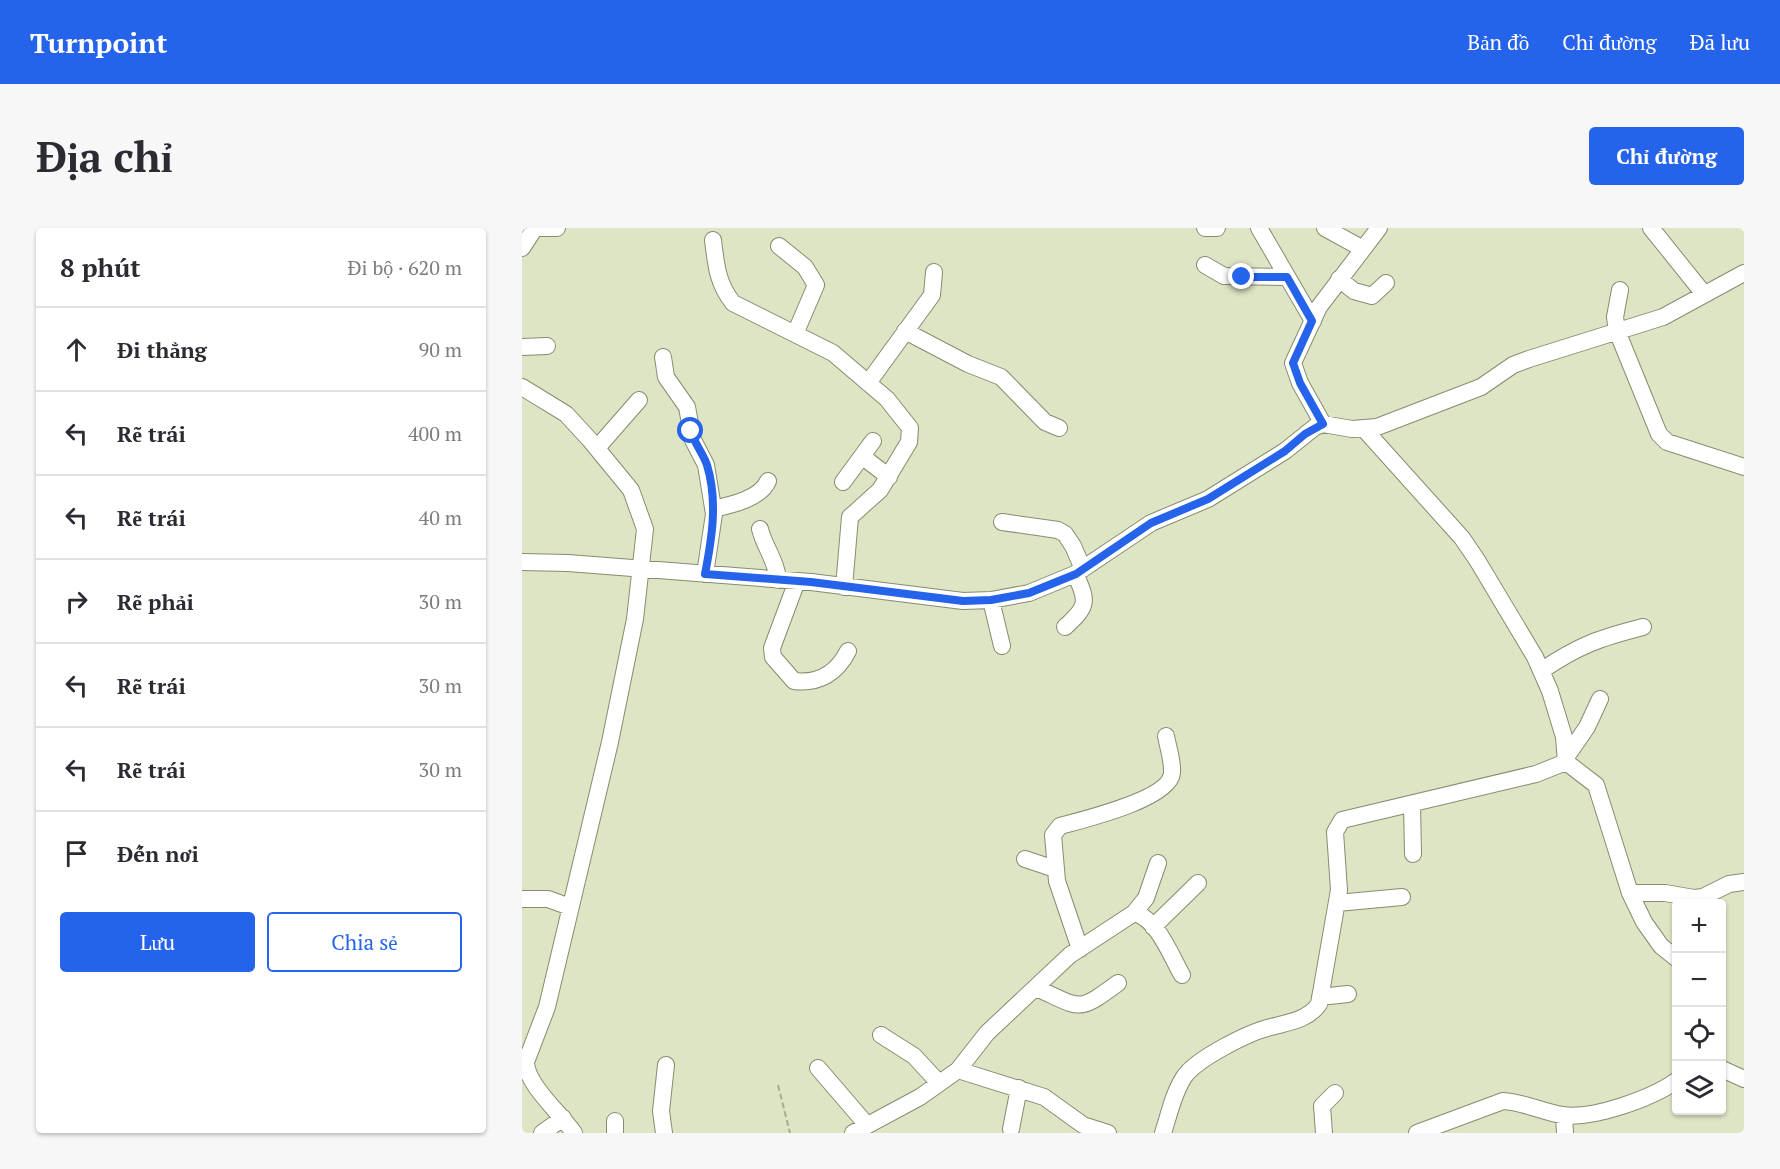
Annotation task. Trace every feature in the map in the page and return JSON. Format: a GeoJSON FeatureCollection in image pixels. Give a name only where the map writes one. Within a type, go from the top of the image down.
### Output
{"type":"FeatureCollection","features":[{"type":"Feature","properties":{"kind":"street"},"geometry":{"type":"LineString","coordinates":[[522,248],[535,228],[557,228]]}},
{"type":"Feature","properties":{"kind":"street"},"geometry":{"type":"LineString","coordinates":[[1205,228],[1217,228]]}},
{"type":"Feature","properties":{"kind":"street"},"geometry":{"type":"LineString","coordinates":[[1259,228],[1312,321]]}},
{"type":"Feature","properties":{"kind":"street"},"geometry":{"type":"LineString","coordinates":[[1323,424],[1300,383],[1293,363],[1312,321],[1339,279],[1379,228]]}},
{"type":"Feature","properties":{"kind":"street"},"geometry":{"type":"LineString","coordinates":[[1651,228],[1704,294]]}},
{"type":"Feature","properties":{"kind":"street"},"geometry":{"type":"LineString","coordinates":[[1329,229],[1363,249]]}},
{"type":"Feature","properties":{"kind":"street"},"geometry":{"type":"LineString","coordinates":[[713,240],[716,272],[722,289],[733,303],[832,353],[886,399],[910,428],[909,442],[889,477],[880,490],[850,517],[844,587]]}},
{"type":"Feature","properties":{"kind":"street"},"geometry":{"type":"LineString","coordinates":[[779,246],[805,267],[816,285],[795,334]]}},
{"type":"Feature","properties":{"kind":"street"},"geometry":{"type":"LineString","coordinates":[[1205,265],[1224,276],[1287,277]]}},
{"type":"Feature","properties":{"kind":"street"},"geometry":{"type":"LineString","coordinates":[[868,383],[933,295],[933,272]]}},
{"type":"Feature","properties":{"kind":"street"},"geometry":{"type":"LineString","coordinates":[[522,562],[641,568],[797,581],[930,599],[991,600],[1029,593],[1079,571],[1151,523],[1208,499],[1285,451],[1305,434],[1323,424],[1364,429],[1377,427],[1481,387],[1513,365],[1663,317],[1744,273]]}},
{"type":"Feature","properties":{"kind":"street"},"geometry":{"type":"LineString","coordinates":[[1339,279],[1364,295],[1372,296],[1386,283]]}},
{"type":"Feature","properties":{"kind":"street"},"geometry":{"type":"LineString","coordinates":[[1620,290],[1615,317],[1617,331],[1659,434],[1667,442],[1744,467]]}},
{"type":"Feature","properties":{"kind":"street"},"geometry":{"type":"LineString","coordinates":[[905,331],[969,364],[1001,377],[1045,422],[1059,428]]}},
{"type":"Feature","properties":{"kind":"street"},"geometry":{"type":"LineString","coordinates":[[522,347],[547,346]]}},
{"type":"Feature","properties":{"kind":"street"},"geometry":{"type":"LineString","coordinates":[[663,357],[666,377],[687,407],[693,440],[706,465],[713,509],[711,543],[705,574]]}},
{"type":"Feature","properties":{"kind":"street"},"geometry":{"type":"LineString","coordinates":[[522,387],[566,414],[597,448],[631,490],[645,529],[635,619],[612,730],[547,1007],[524,1061],[526,1070],[533,1081],[574,1133]]}},
{"type":"Feature","properties":{"kind":"street"},"geometry":{"type":"LineString","coordinates":[[597,448],[639,400]]}},
{"type":"Feature","properties":{"kind":"street"},"geometry":{"type":"LineString","coordinates":[[1364,429],[1462,538],[1478,560],[1542,671],[1557,714],[1566,759],[1596,785],[1630,893],[1644,922],[1661,946],[1672,954]]}},
{"type":"Feature","properties":{"kind":"street"},"geometry":{"type":"LineString","coordinates":[[843,482],[873,441]]}},
{"type":"Feature","properties":{"kind":"street"},"geometry":{"type":"LineString","coordinates":[[863,457],[889,477]]}},
{"type":"Feature","properties":{"kind":"street"},"geometry":{"type":"LineString","coordinates":[[713,509],[737,503],[765,487],[768,481]]}},
{"type":"Feature","properties":{"kind":"street"},"geometry":{"type":"LineString","coordinates":[[1002,522],[1058,530],[1065,534],[1079,571],[1084,604],[1081,613],[1065,627]]}},
{"type":"Feature","properties":{"kind":"street"},"geometry":{"type":"LineString","coordinates":[[760,529],[764,545],[777,569],[778,580]]}},
{"type":"Feature","properties":{"kind":"street"},"geometry":{"type":"LineString","coordinates":[[797,581],[773,642],[773,657],[794,681],[803,682],[825,677],[841,666],[848,651]]}},
{"type":"Feature","properties":{"kind":"street"},"geometry":{"type":"LineString","coordinates":[[991,600],[1002,646]]}},
{"type":"Feature","properties":{"kind":"street"},"geometry":{"type":"LineString","coordinates":[[1542,671],[1573,649],[1643,627]]}},
{"type":"Feature","properties":{"kind":"street"},"geometry":{"type":"LineString","coordinates":[[1163,1133],[1175,1095],[1185,1076],[1195,1066],[1268,1027],[1306,1016],[1314,1011],[1320,997],[1337,903],[1335,832],[1337,825],[1354,817],[1536,774],[1566,759],[1587,728],[1600,699]]}},
{"type":"Feature","properties":{"kind":"street"},"geometry":{"type":"LineString","coordinates":[[1080,949],[1055,869],[1053,835],[1060,826],[1125,807],[1147,797],[1168,783],[1172,774],[1166,736]]}},
{"type":"Feature","properties":{"kind":"street"},"geometry":{"type":"LineString","coordinates":[[1412,804],[1413,854]]}},
{"type":"Feature","properties":{"kind":"street"},"geometry":{"type":"LineString","coordinates":[[1025,859],[1055,869]]}},
{"type":"Feature","properties":{"kind":"street"},"geometry":{"type":"LineString","coordinates":[[818,1068],[860,1129],[920,1097],[958,1070],[987,1033],[1080,949],[1134,913],[1146,898],[1158,863]]}},
{"type":"Feature","properties":{"kind":"street"},"geometry":{"type":"LineString","coordinates":[[1630,893],[1665,893],[1694,898],[1703,897],[1729,884],[1744,882]]}},
{"type":"Feature","properties":{"kind":"street"},"geometry":{"type":"LineString","coordinates":[[1153,927],[1198,883]]}},
{"type":"Feature","properties":{"kind":"street"},"geometry":{"type":"LineString","coordinates":[[1337,903],[1402,897]]}},
{"type":"Feature","properties":{"kind":"street"},"geometry":{"type":"LineString","coordinates":[[522,899],[548,899],[570,907]]}},
{"type":"Feature","properties":{"kind":"street"},"geometry":{"type":"LineString","coordinates":[[1134,913],[1143,915],[1153,927],[1182,975]]}},
{"type":"Feature","properties":{"kind":"street"},"geometry":{"type":"LineString","coordinates":[[1036,988],[1079,1006],[1091,1003],[1118,983]]}},
{"type":"Feature","properties":{"kind":"street"},"geometry":{"type":"LineString","coordinates":[[1320,997],[1348,994]]}},
{"type":"Feature","properties":{"kind":"street"},"geometry":{"type":"LineString","coordinates":[[880,1035],[914,1056],[939,1083]]}},
{"type":"Feature","properties":{"kind":"street"},"geometry":{"type":"LineString","coordinates":[[664,1133],[662,1111],[666,1065]]}},
{"type":"Feature","properties":{"kind":"street"},"geometry":{"type":"LineString","coordinates":[[958,1070],[1044,1097],[1083,1125],[1097,1131]]}},
{"type":"Feature","properties":{"kind":"street"},"geometry":{"type":"LineString","coordinates":[[1726,1072],[1744,1079]]}},
{"type":"Feature","properties":{"kind":"street"},"geometry":{"type":"LineString","coordinates":[[1417,1133],[1503,1101],[1518,1102],[1564,1116],[1590,1114],[1634,1101],[1672,1083]]}},
{"type":"Feature","properties":{"kind":"street"},"geometry":{"type":"LineString","coordinates":[[1011,1129],[1019,1088]]}},
{"type":"Feature","properties":{"kind":"street"},"geometry":{"type":"LineString","coordinates":[[1324,1133],[1322,1106],[1335,1093]]}},
{"type":"Feature","properties":{"kind":"street"},"geometry":{"type":"LineString","coordinates":[[1564,1116],[1565,1133]]}},
{"type":"Feature","properties":{"kind":"street"},"geometry":{"type":"LineString","coordinates":[[542,1133],[563,1118]]}},
{"type":"Feature","properties":{"kind":"path"},"geometry":{"type":"LineString","coordinates":[[778,1085],[790,1133]]}},
{"type":"Feature","properties":{"kind":"route"},"geometry":{"type":"LineString","coordinates":[[691,431],[693,440],[706,465],[714,514],[705,574],[811,582],[930,599],[963,601],[991,600],[1029,593],[1050,587],[1076,574],[1151,523],[1208,499],[1285,451],[1305,434],[1323,424],[1300,383],[1293,363],[1312,321],[1287,277],[1242,277]]}}]}
